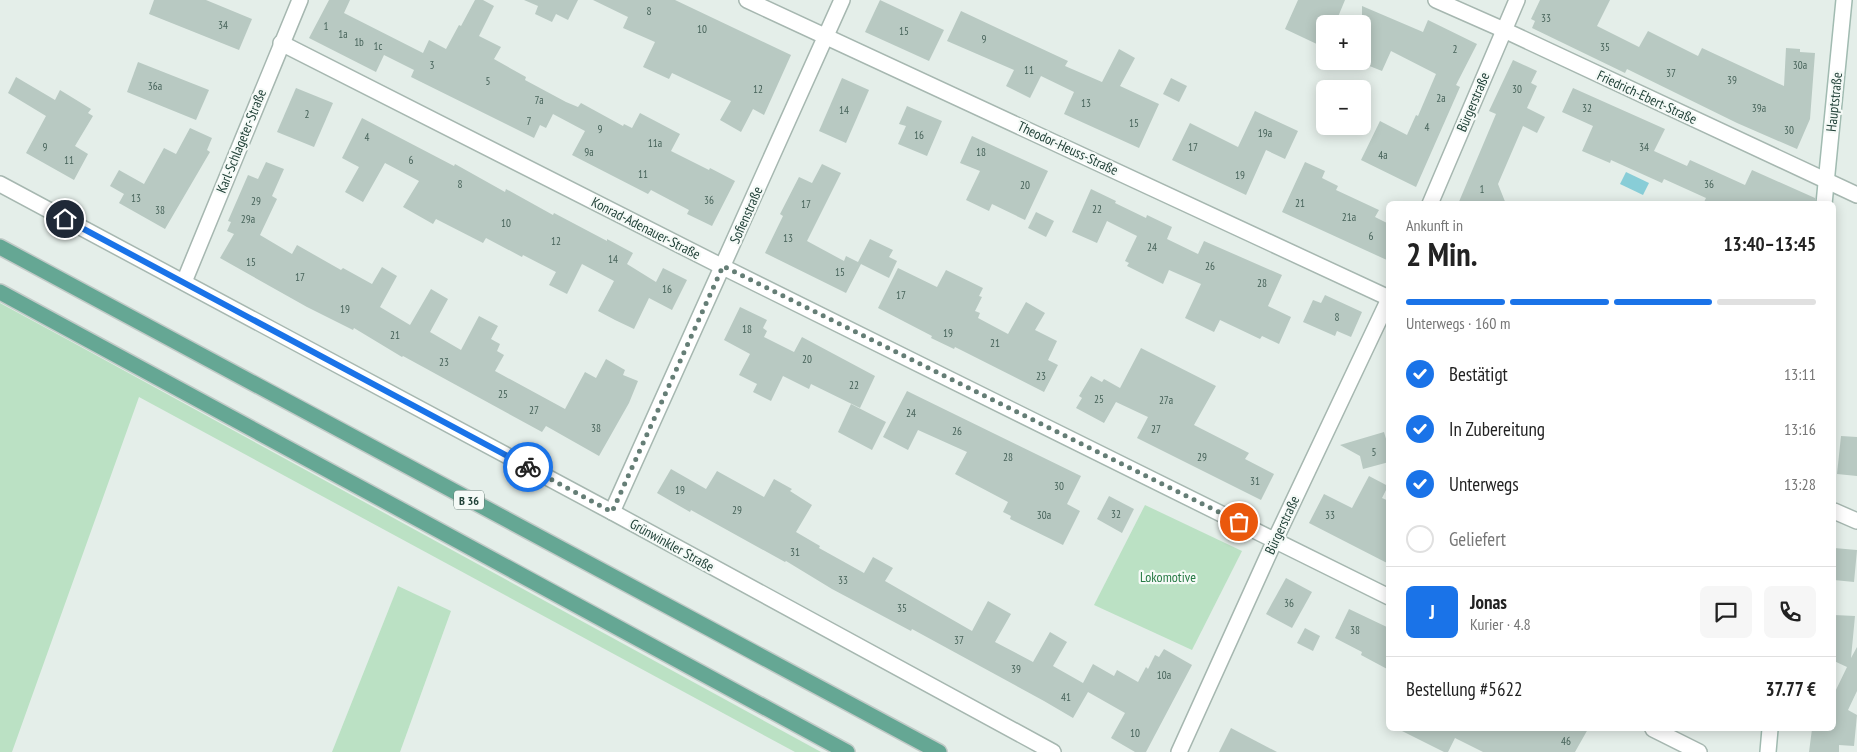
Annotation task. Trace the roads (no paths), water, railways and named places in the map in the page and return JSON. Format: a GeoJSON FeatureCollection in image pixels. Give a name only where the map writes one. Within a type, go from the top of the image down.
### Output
{"type":"FeatureCollection","features":[{"type":"Feature","properties":{"kind":"main road","name":"B 36"},"geometry":{"type":"LineString","coordinates":[[0,247],[938,752]]}},
{"type":"Feature","properties":{"kind":"main road"},"geometry":{"type":"LineString","coordinates":[[0,292],[847,752]]}},
{"type":"Feature","properties":{"kind":"street","name":"Karl-Schlageter-Straße"},"geometry":{"type":"LineString","coordinates":[[184,282],[300,0]]}},
{"type":"Feature","properties":{"kind":"street","name":"Theodor-Heuss-Straße"},"geometry":{"type":"LineString","coordinates":[[747,0],[1386,297]]}},
{"type":"Feature","properties":{"kind":"street","name":"Sofienstraße"},"geometry":{"type":"LineString","coordinates":[[612,512],[842,0]]}},
{"type":"Feature","properties":{"kind":"street","name":"Friedrich-Ebert-Straße"},"geometry":{"type":"LineString","coordinates":[[1436,0],[1857,195]]}},
{"type":"Feature","properties":{"kind":"street","name":"Bürgerstraße"},"geometry":{"type":"LineString","coordinates":[[1431,201],[1517,0]]}},
{"type":"Feature","properties":{"kind":"street","name":"Hauptstraße"},"geometry":{"type":"LineString","coordinates":[[1824,201],[1844,0]]}},
{"type":"Feature","properties":{"kind":"street","name":"Konrad-Adenauer-Straße"},"geometry":{"type":"LineString","coordinates":[[281,43],[723,266],[1386,596]]}},
{"type":"Feature","properties":{"kind":"street","name":"Grünwinkler Straße"},"geometry":{"type":"LineString","coordinates":[[0,184],[612,512],[1053,752]]}},
{"type":"Feature","properties":{"kind":"street","name":"Bürgerstraße"},"geometry":{"type":"LineString","coordinates":[[1178,752],[1386,304]]}},
{"type":"Feature","properties":{"kind":"street"},"geometry":{"type":"LineString","coordinates":[[1836,511],[1857,521]]}},
{"type":"Feature","properties":{"kind":"street"},"geometry":{"type":"LineString","coordinates":[[1657,731],[1700,752]]}},
{"type":"Feature","properties":{"kind":"street"},"geometry":{"type":"LineString","coordinates":[[1768,752],[1770,731]]}},
{"type":"Feature","properties":{"kind":"water"},"geometry":{"type":"Polygon","coordinates":[[[1626,172],[1649,183],[1643,195],[1620,184],[1626,172]]]}},
{"type":"Feature","properties":{"kind":"park label","name":"Lokomotive"},"geometry":{"type":"Point","coordinates":[1168,577]}}]}
